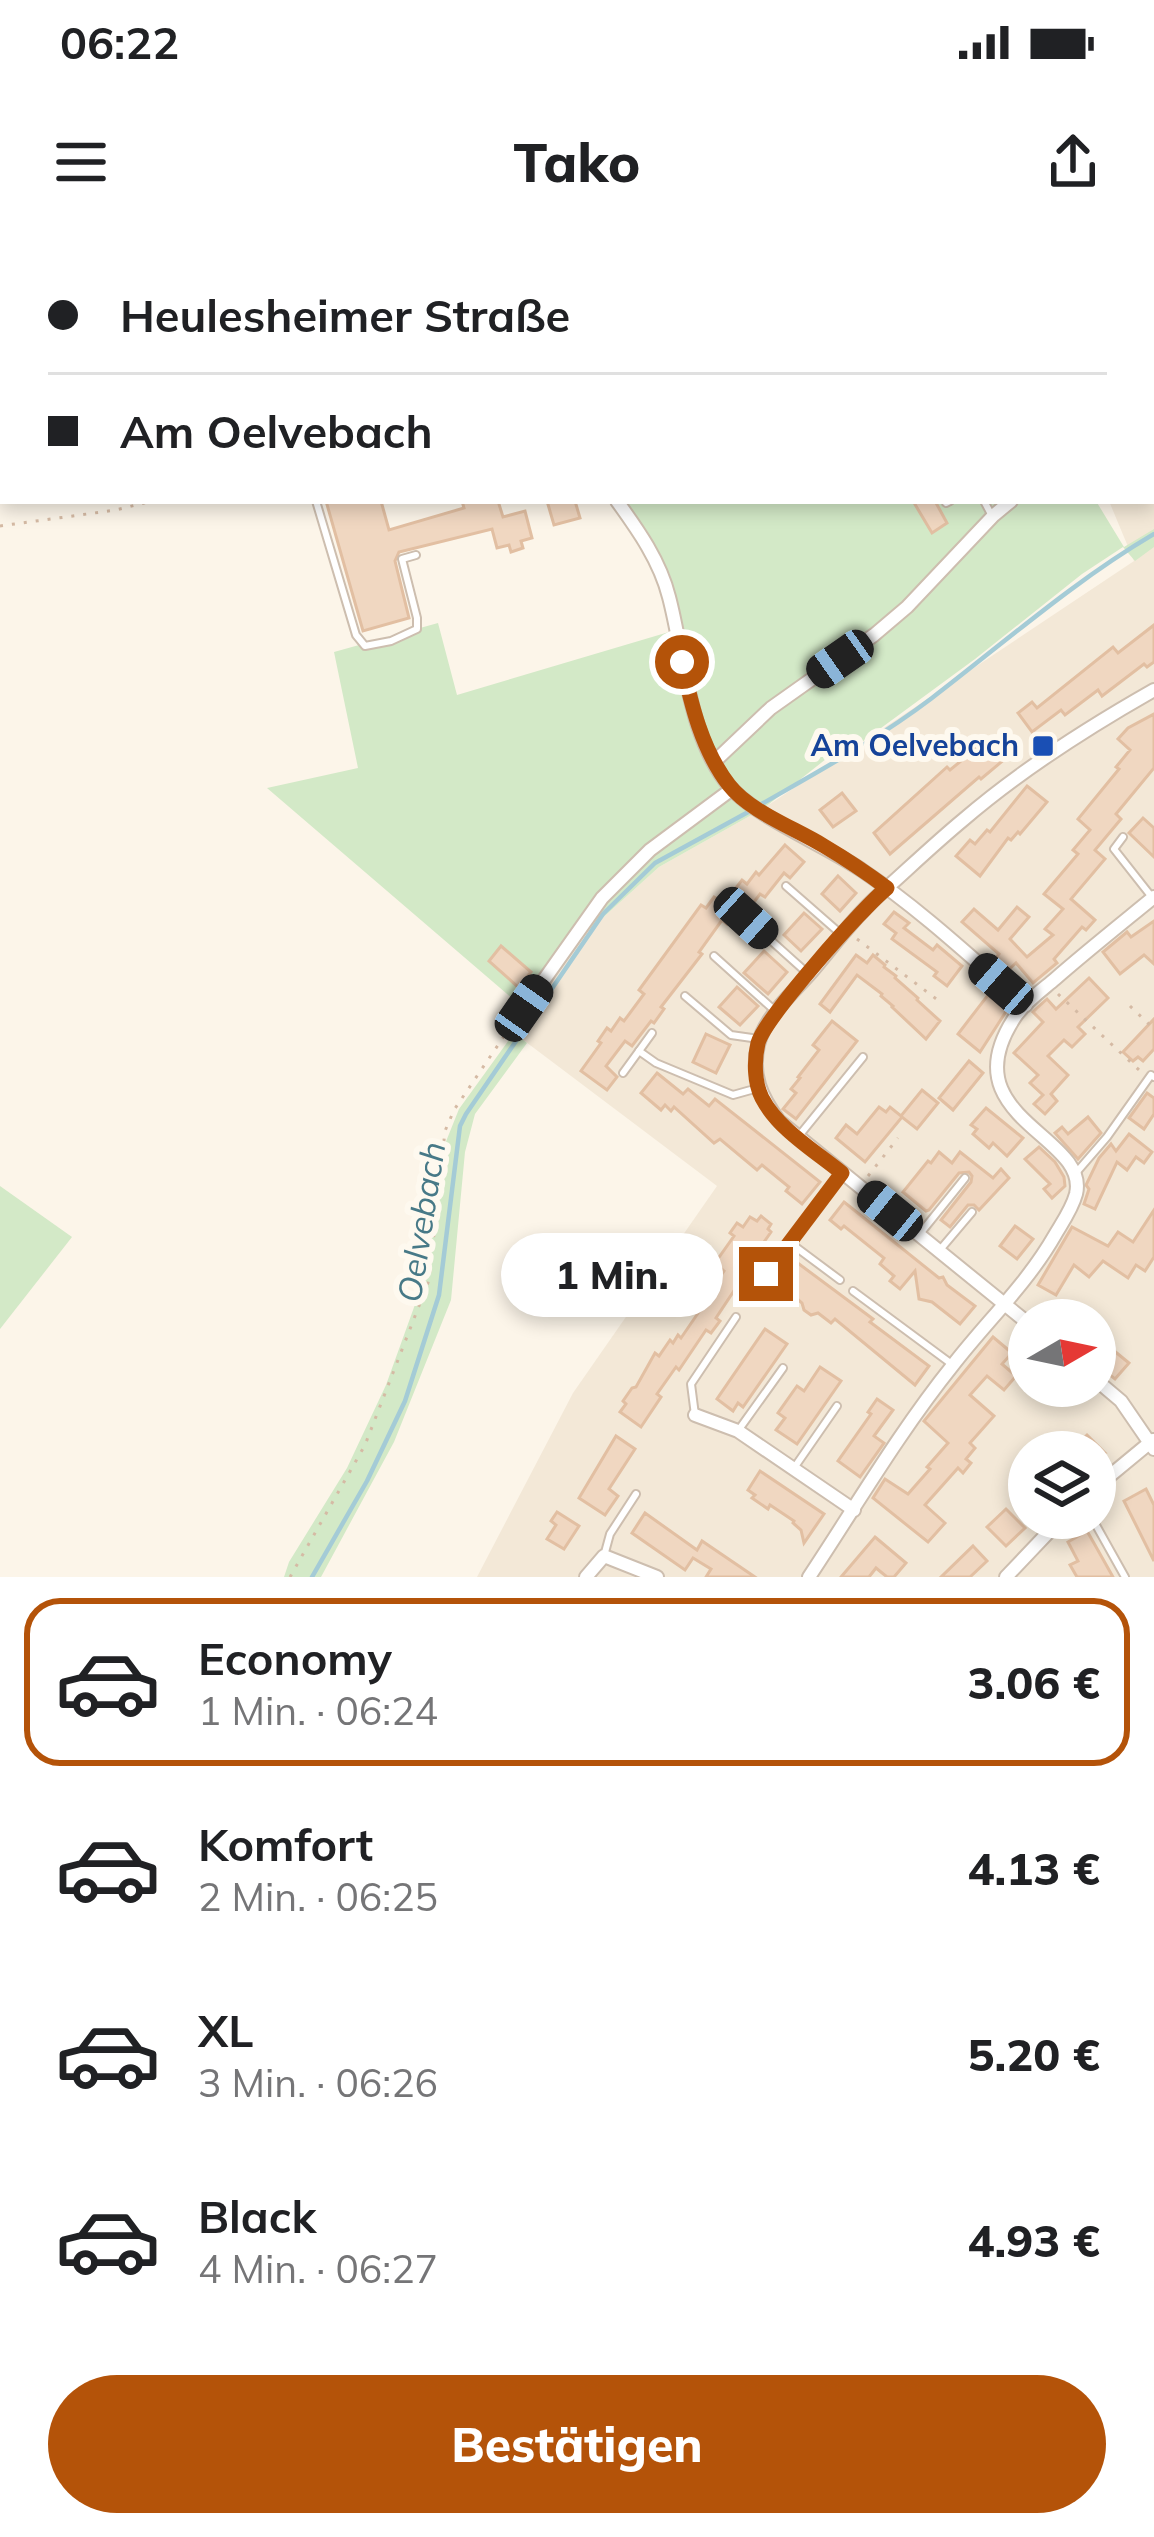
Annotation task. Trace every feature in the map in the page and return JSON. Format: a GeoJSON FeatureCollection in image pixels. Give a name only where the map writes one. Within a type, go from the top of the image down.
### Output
{"type":"FeatureCollection","features":[{"type":"Feature","properties":{"kind":"street"},"geometry":{"type":"LineString","coordinates":[[618,504],[643,537],[668,592],[689,697],[701,733],[732,789],[887,888],[1026,1005]]}},
{"type":"Feature","properties":{"kind":"street"},"geometry":{"type":"LineString","coordinates":[[715,761],[771,708],[907,607],[1007,504]]}},
{"type":"Feature","properties":{"kind":"street"},"geometry":{"type":"LineString","coordinates":[[1008,1306],[779,1121],[758,1088],[759,1040],[776,1012],[844,933],[965,818],[1037,764],[1154,690]]}},
{"type":"Feature","properties":{"kind":"street"},"geometry":{"type":"LineString","coordinates":[[524,1008],[602,898],[650,850],[732,789]]}},
{"type":"Feature","properties":{"kind":"street"},"geometry":{"type":"LineString","coordinates":[[809,1577],[953,1365],[1024,1282],[1077,1192],[1075,1174],[1005,1100],[999,1083],[1000,1050],[1016,1016],[1154,898]]}},
{"type":"Feature","properties":{"kind":"street"},"geometry":{"type":"LineString","coordinates":[[1116,1397],[1153,1444],[1116,1471]]}},
{"type":"Feature","properties":{"kind":"street"},"geometry":{"type":"LineString","coordinates":[[695,1415],[738,1431],[854,1510]]}},
{"type":"Feature","properties":{"kind":"street"},"geometry":{"type":"LineString","coordinates":[[1006,1577],[1042,1539]]}},
{"type":"Feature","properties":{"kind":"street"},"geometry":{"type":"LineString","coordinates":[[586,1577],[604,1556],[656,1577]]}},
{"type":"Feature","properties":{"kind":"lane"},"geometry":{"type":"LineString","coordinates":[[317,504],[356,634],[365,646],[391,641],[417,628],[402,559],[416,555]]}},
{"type":"Feature","properties":{"kind":"lane"},"geometry":{"type":"LineString","coordinates":[[986,504],[992,516]]}},
{"type":"Feature","properties":{"kind":"lane"},"geometry":{"type":"LineString","coordinates":[[1124,838],[1114,849],[1154,898]]}},
{"type":"Feature","properties":{"kind":"lane"},"geometry":{"type":"LineString","coordinates":[[786,886],[844,933]]}},
{"type":"Feature","properties":{"kind":"lane"},"geometry":{"type":"LineString","coordinates":[[746,918],[809,975]]}},
{"type":"Feature","properties":{"kind":"lane"},"geometry":{"type":"LineString","coordinates":[[714,956],[776,1012]]}},
{"type":"Feature","properties":{"kind":"lane"},"geometry":{"type":"LineString","coordinates":[[685,996],[731,1034],[759,1040]]}},
{"type":"Feature","properties":{"kind":"lane"},"geometry":{"type":"LineString","coordinates":[[623,1072],[652,1033]]}},
{"type":"Feature","properties":{"kind":"lane"},"geometry":{"type":"LineString","coordinates":[[639,1051],[656,1063],[733,1095],[758,1088]]}},
{"type":"Feature","properties":{"kind":"lane"},"geometry":{"type":"LineString","coordinates":[[799,1138],[863,1058]]}},
{"type":"Feature","properties":{"kind":"lane"},"geometry":{"type":"LineString","coordinates":[[1075,1174],[1151,1077]]}},
{"type":"Feature","properties":{"kind":"lane"},"geometry":{"type":"LineString","coordinates":[[766,1274],[842,1173]]}},
{"type":"Feature","properties":{"kind":"lane"},"geometry":{"type":"LineString","coordinates":[[919,1235],[965,1178]]}},
{"type":"Feature","properties":{"kind":"lane"},"geometry":{"type":"LineString","coordinates":[[939,1251],[971,1212]]}},
{"type":"Feature","properties":{"kind":"lane"},"geometry":{"type":"LineString","coordinates":[[789,1242],[839,1280]]}},
{"type":"Feature","properties":{"kind":"lane"},"geometry":{"type":"LineString","coordinates":[[854,1291],[953,1365]]}},
{"type":"Feature","properties":{"kind":"lane"},"geometry":{"type":"LineString","coordinates":[[695,1415],[691,1384],[736,1317]]}},
{"type":"Feature","properties":{"kind":"lane"},"geometry":{"type":"LineString","coordinates":[[738,1431],[783,1368]]}},
{"type":"Feature","properties":{"kind":"lane"},"geometry":{"type":"LineString","coordinates":[[794,1468],[837,1406]]}},
{"type":"Feature","properties":{"kind":"lane"},"geometry":{"type":"LineString","coordinates":[[604,1556],[610,1534],[636,1494]]}},
{"type":"Feature","properties":{"kind":"lane"},"geometry":{"type":"LineString","coordinates":[[1104,1539],[1125,1577]]}},
{"type":"Feature","properties":{"kind":"path"},"geometry":{"type":"LineString","coordinates":[[0,526],[140,504]]}},
{"type":"Feature","properties":{"kind":"path"},"geometry":{"type":"LineString","coordinates":[[844,933],[943,1004]]}},
{"type":"Feature","properties":{"kind":"path"},"geometry":{"type":"LineString","coordinates":[[1048,984],[1151,1077]]}},
{"type":"Feature","properties":{"kind":"path"},"geometry":{"type":"LineString","coordinates":[[1130,1006],[1154,1029]]}},
{"type":"Feature","properties":{"kind":"path"},"geometry":{"type":"LineString","coordinates":[[290,1577],[365,1445],[429,1280],[445,1131],[524,1008]]}},
{"type":"Feature","properties":{"kind":"path"},"geometry":{"type":"LineString","coordinates":[[860,1187],[898,1138]]}},
{"type":"Feature","properties":{"kind":"shaded area"},"geometry":{"type":"Polygon","coordinates":[[[1110,504],[1154,504],[1154,1577],[477,1577],[573,1393],[717,1186],[514,1033],[586,933],[659,867],[764,808],[1134,561],[1110,504]]]}},
{"type":"Feature","properties":{"kind":"green space"},"geometry":{"type":"Polygon","coordinates":[[[626,504],[1098,504],[1124,547],[1154,529],[1154,547],[1135,561],[1123,547],[862,742],[826,759],[764,808],[659,867],[586,933],[527,1011],[267,788],[358,768],[334,652],[438,623],[457,695],[679,629],[670,575],[626,504]]]}},
{"type":"Feature","properties":{"kind":"green space"},"geometry":{"type":"Polygon","coordinates":[[[514,1033],[527,1043],[475,1114],[465,1152],[451,1300],[394,1442],[321,1577],[284,1577],[347,1468],[386,1385],[426,1274],[439,1159],[459,1109],[514,1033]]]}},
{"type":"Feature","properties":{"kind":"green space"},"geometry":{"type":"Polygon","coordinates":[[[0,1186],[72,1237],[0,1329],[0,1186]]]}},
{"type":"Feature","properties":{"kind":"building"},"geometry":{"type":"Polygon","coordinates":[[[327,504],[382,504],[389,530],[464,508],[463,504],[499,504],[503,517],[525,511],[532,538],[521,541],[523,548],[511,552],[509,545],[497,548],[492,529],[399,552],[395,561],[409,618],[363,631],[327,504]]]}},
{"type":"Feature","properties":{"kind":"building"},"geometry":{"type":"Polygon","coordinates":[[[548,504],[576,504],[580,518],[554,525],[548,504]]]}},
{"type":"Feature","properties":{"kind":"building"},"geometry":{"type":"Polygon","coordinates":[[[915,504],[937,504],[947,523],[932,533],[915,504]]]}},
{"type":"Feature","properties":{"kind":"building"},"geometry":{"type":"Polygon","coordinates":[[[1154,625],[1154,662],[1144,664],[1102,696],[1098,690],[1065,715],[1061,710],[1032,732],[1018,713],[1032,702],[1037,708],[1113,647],[1118,653],[1154,625]]]}},
{"type":"Feature","properties":{"kind":"building"},"geometry":{"type":"Polygon","coordinates":[[[1154,714],[1154,768],[1116,814],[1121,819],[1095,850],[1105,859],[1071,899],[1095,920],[1086,930],[1082,927],[1054,959],[1057,963],[1033,983],[1016,963],[1006,972],[994,960],[999,954],[962,922],[974,909],[998,930],[1017,907],[1029,917],[1010,939],[1027,957],[1053,935],[1045,929],[1063,909],[1044,894],[1078,854],[1073,850],[1090,830],[1078,819],[1130,750],[1118,739],[1154,714]]]}},
{"type":"Feature","properties":{"kind":"building"},"geometry":{"type":"Polygon","coordinates":[[[989,738],[1006,758],[890,854],[874,833],[947,767],[950,770],[989,738]]]}},
{"type":"Feature","properties":{"kind":"building"},"geometry":{"type":"Polygon","coordinates":[[[1027,786],[1047,802],[1020,834],[1008,838],[980,876],[956,856],[970,840],[975,844],[990,832],[1027,786]]]}},
{"type":"Feature","properties":{"kind":"building"},"geometry":{"type":"Polygon","coordinates":[[[842,793],[856,811],[833,827],[820,810],[842,793]]]}},
{"type":"Feature","properties":{"kind":"building"},"geometry":{"type":"Polygon","coordinates":[[[1143,818],[1154,828],[1154,857],[1129,833],[1143,818]]]}},
{"type":"Feature","properties":{"kind":"building"},"geometry":{"type":"Polygon","coordinates":[[[785,845],[804,862],[790,878],[784,873],[748,910],[741,904],[727,924],[722,920],[654,1023],[632,1046],[625,1041],[606,1066],[617,1077],[607,1090],[581,1071],[607,1028],[611,1031],[620,1018],[624,1021],[644,994],[639,990],[701,905],[706,908],[714,897],[724,903],[742,880],[747,884],[756,872],[759,875],[785,845]]]}},
{"type":"Feature","properties":{"kind":"building"},"geometry":{"type":"Polygon","coordinates":[[[838,876],[856,893],[840,911],[822,894],[838,876]]]}},
{"type":"Feature","properties":{"kind":"building"},"geometry":{"type":"Polygon","coordinates":[[[894,912],[909,923],[904,928],[933,950],[937,945],[962,966],[947,986],[934,976],[937,972],[892,939],[896,933],[884,924],[894,912]]]}},
{"type":"Feature","properties":{"kind":"building"},"geometry":{"type":"Polygon","coordinates":[[[804,913],[822,929],[801,951],[784,935],[804,913]]]}},
{"type":"Feature","properties":{"kind":"building"},"geometry":{"type":"Polygon","coordinates":[[[1154,921],[1154,964],[1144,955],[1120,974],[1103,952],[1127,932],[1131,937],[1154,921]]]}},
{"type":"Feature","properties":{"kind":"building"},"geometry":{"type":"Polygon","coordinates":[[[501,946],[531,972],[518,987],[489,961],[501,946]]]}},
{"type":"Feature","properties":{"kind":"building"},"geometry":{"type":"Polygon","coordinates":[[[764,951],[787,972],[768,994],[744,973],[764,951]]]}},
{"type":"Feature","properties":{"kind":"building"},"geometry":{"type":"Polygon","coordinates":[[[856,955],[867,963],[873,955],[940,1021],[926,1039],[857,975],[830,1012],[820,1004],[856,955]]]}},
{"type":"Feature","properties":{"kind":"building"},"geometry":{"type":"Polygon","coordinates":[[[1089,978],[1108,998],[1078,1027],[1085,1034],[1072,1047],[1064,1040],[1048,1056],[1068,1075],[1051,1094],[1057,1101],[1045,1114],[1034,1104],[1043,1095],[1030,1083],[1038,1075],[1014,1053],[1043,1022],[1033,1012],[1036,1009],[1047,999],[1056,1009],[1089,978]]]}},
{"type":"Feature","properties":{"kind":"building"},"geometry":{"type":"Polygon","coordinates":[[[737,987],[758,1006],[740,1025],[719,1007],[737,987]]]}},
{"type":"Feature","properties":{"kind":"building"},"geometry":{"type":"Polygon","coordinates":[[[988,995],[1007,1010],[980,1052],[958,1034],[988,995]]]}},
{"type":"Feature","properties":{"kind":"building"},"geometry":{"type":"Polygon","coordinates":[[[1154,1019],[1154,1049],[1143,1061],[1138,1057],[1133,1061],[1123,1052],[1154,1019]]]}},
{"type":"Feature","properties":{"kind":"building"},"geometry":{"type":"Polygon","coordinates":[[[832,1021],[857,1041],[796,1119],[783,1109],[796,1093],[791,1089],[798,1077],[819,1050],[813,1045],[832,1021]]]}},
{"type":"Feature","properties":{"kind":"building"},"geometry":{"type":"Polygon","coordinates":[[[706,1034],[730,1045],[716,1073],[693,1062],[706,1034]]]}},
{"type":"Feature","properties":{"kind":"building"},"geometry":{"type":"Polygon","coordinates":[[[969,1061],[983,1073],[953,1110],[939,1098],[969,1061]]]}},
{"type":"Feature","properties":{"kind":"building"},"geometry":{"type":"Polygon","coordinates":[[[657,1073],[683,1094],[688,1089],[709,1106],[715,1099],[820,1182],[802,1204],[762,1165],[757,1170],[720,1139],[714,1143],[674,1107],[671,1111],[665,1105],[661,1110],[641,1093],[657,1073]]]}},
{"type":"Feature","properties":{"kind":"building"},"geometry":{"type":"Polygon","coordinates":[[[922,1090],[938,1103],[917,1129],[902,1117],[865,1162],[836,1138],[846,1125],[857,1134],[879,1107],[886,1112],[890,1107],[901,1116],[922,1090]]]}},
{"type":"Feature","properties":{"kind":"building"},"geometry":{"type":"Polygon","coordinates":[[[1147,1093],[1154,1098],[1154,1114],[1144,1129],[1129,1118],[1147,1093]]]}},
{"type":"Feature","properties":{"kind":"building"},"geometry":{"type":"Polygon","coordinates":[[[986,1108],[1023,1138],[1007,1156],[973,1134],[977,1129],[971,1125],[986,1108]]]}},
{"type":"Feature","properties":{"kind":"building"},"geometry":{"type":"Polygon","coordinates":[[[1088,1117],[1101,1133],[1078,1159],[1055,1133],[1062,1127],[1068,1134],[1088,1117]]]}},
{"type":"Feature","properties":{"kind":"building"},"geometry":{"type":"Polygon","coordinates":[[[1129,1134],[1152,1152],[1144,1163],[1136,1157],[1127,1170],[1117,1162],[1095,1209],[1084,1204],[1086,1185],[1099,1158],[1111,1144],[1116,1151],[1129,1134]]]}},
{"type":"Feature","properties":{"kind":"building"},"geometry":{"type":"Polygon","coordinates":[[[1039,1147],[1064,1177],[1065,1186],[1052,1198],[1044,1189],[1050,1184],[1025,1159],[1039,1147]]]}},
{"type":"Feature","properties":{"kind":"building"},"geometry":{"type":"Polygon","coordinates":[[[939,1152],[952,1163],[960,1152],[993,1178],[1001,1169],[1009,1178],[979,1210],[968,1205],[950,1227],[941,1220],[971,1182],[969,1172],[959,1173],[926,1211],[903,1192],[939,1152]]]}},
{"type":"Feature","properties":{"kind":"building"},"geometry":{"type":"Polygon","coordinates":[[[844,1202],[975,1306],[960,1324],[932,1302],[919,1299],[915,1271],[900,1289],[880,1264],[884,1258],[830,1220],[844,1202]]]}},
{"type":"Feature","properties":{"kind":"building"},"geometry":{"type":"Polygon","coordinates":[[[1154,1210],[1154,1257],[1145,1271],[1136,1265],[1128,1278],[1103,1261],[1089,1277],[1074,1265],[1056,1295],[1038,1285],[1072,1227],[1108,1246],[1118,1232],[1133,1242],[1154,1210]]]}},
{"type":"Feature","properties":{"kind":"building"},"geometry":{"type":"Polygon","coordinates":[[[761,1216],[771,1224],[771,1232],[716,1318],[720,1321],[711,1333],[706,1330],[679,1370],[676,1367],[641,1427],[620,1412],[626,1404],[623,1401],[655,1353],[659,1356],[670,1340],[681,1338],[705,1303],[724,1271],[715,1263],[734,1236],[730,1233],[737,1223],[743,1227],[750,1217],[757,1221],[761,1216]]]}},
{"type":"Feature","properties":{"kind":"building"},"geometry":{"type":"Polygon","coordinates":[[[1015,1226],[1033,1239],[1017,1259],[1000,1246],[1015,1226]]]}},
{"type":"Feature","properties":{"kind":"building"},"geometry":{"type":"Polygon","coordinates":[[[791,1258],[929,1366],[915,1385],[835,1319],[831,1323],[804,1310],[797,1294],[776,1279],[791,1258]]]}},
{"type":"Feature","properties":{"kind":"building"},"geometry":{"type":"Polygon","coordinates":[[[765,1329],[787,1344],[743,1407],[738,1403],[733,1411],[717,1399],[765,1329]]]}},
{"type":"Feature","properties":{"kind":"building"},"geometry":{"type":"Polygon","coordinates":[[[993,1337],[1008,1350],[1002,1364],[1008,1369],[1008,1385],[1004,1390],[987,1376],[970,1395],[994,1416],[970,1443],[975,1448],[966,1459],[971,1463],[963,1473],[958,1468],[925,1505],[945,1523],[928,1542],[873,1498],[885,1479],[908,1494],[948,1443],[924,1421],[993,1337]]]}},
{"type":"Feature","properties":{"kind":"building"},"geometry":{"type":"Polygon","coordinates":[[[1116,1352],[1129,1363],[1116,1378],[1116,1352]]]}},
{"type":"Feature","properties":{"kind":"building"},"geometry":{"type":"Polygon","coordinates":[[[820,1367],[841,1381],[797,1444],[776,1430],[785,1418],[778,1413],[797,1386],[804,1391],[820,1367]]]}},
{"type":"Feature","properties":{"kind":"building"},"geometry":{"type":"Polygon","coordinates":[[[877,1399],[893,1410],[874,1436],[884,1443],[860,1477],[838,1461],[877,1399]]]}},
{"type":"Feature","properties":{"kind":"building"},"geometry":{"type":"Polygon","coordinates":[[[616,1436],[635,1449],[609,1489],[618,1496],[605,1515],[579,1498],[616,1436]]]}},
{"type":"Feature","properties":{"kind":"building"},"geometry":{"type":"Polygon","coordinates":[[[760,1471],[824,1514],[804,1543],[794,1521],[752,1498],[755,1495],[748,1490],[760,1471]]]}},
{"type":"Feature","properties":{"kind":"building"},"geometry":{"type":"Polygon","coordinates":[[[1146,1489],[1154,1505],[1154,1561],[1124,1501],[1146,1489]]]}},
{"type":"Feature","properties":{"kind":"building"},"geometry":{"type":"Polygon","coordinates":[[[1006,1509],[1008,1539],[1013,1539],[1006,1546],[987,1527],[1006,1509]]]}},
{"type":"Feature","properties":{"kind":"building"},"geometry":{"type":"Polygon","coordinates":[[[557,1512],[579,1526],[564,1549],[547,1539],[557,1512]]]}},
{"type":"Feature","properties":{"kind":"building"},"geometry":{"type":"Polygon","coordinates":[[[645,1513],[697,1550],[702,1541],[755,1577],[706,1577],[711,1569],[693,1558],[685,1570],[632,1533],[645,1513]]]}},
{"type":"Feature","properties":{"kind":"building"},"geometry":{"type":"Polygon","coordinates":[[[875,1537],[906,1563],[894,1577],[876,1568],[869,1577],[841,1577],[875,1537]]]}},
{"type":"Feature","properties":{"kind":"building"},"geometry":{"type":"Polygon","coordinates":[[[1092,1539],[1113,1577],[1077,1577],[1070,1565],[1078,1561],[1068,1542],[1092,1539]]]}},
{"type":"Feature","properties":{"kind":"building"},"geometry":{"type":"Polygon","coordinates":[[[973,1546],[987,1561],[970,1577],[941,1577],[973,1546]]]}},
{"type":"Feature","properties":{"kind":"waterway","name":"Oelvebach"},"geometry":{"type":"LineString","coordinates":[[760,805],[912,713],[1068,592],[1154,534]]}},
{"type":"Feature","properties":{"kind":"waterway","name":"Oelvebach"},"geometry":{"type":"LineString","coordinates":[[312,1577],[367,1481],[405,1401],[439,1295],[460,1126],[466,1114],[603,914],[655,863],[750,811]]}},
{"type":"Feature","properties":{"kind":"place","name":"Am Oelvebach"},"geometry":{"type":"Point","coordinates":[1043,746]}},
{"type":"Feature","properties":{"kind":"route"},"geometry":{"type":"LineString","coordinates":[[682,662],[701,733],[732,789],[887,888],[776,1012],[759,1040],[755,1065],[763,1100],[779,1121],[842,1173],[766,1274]]}}]}
